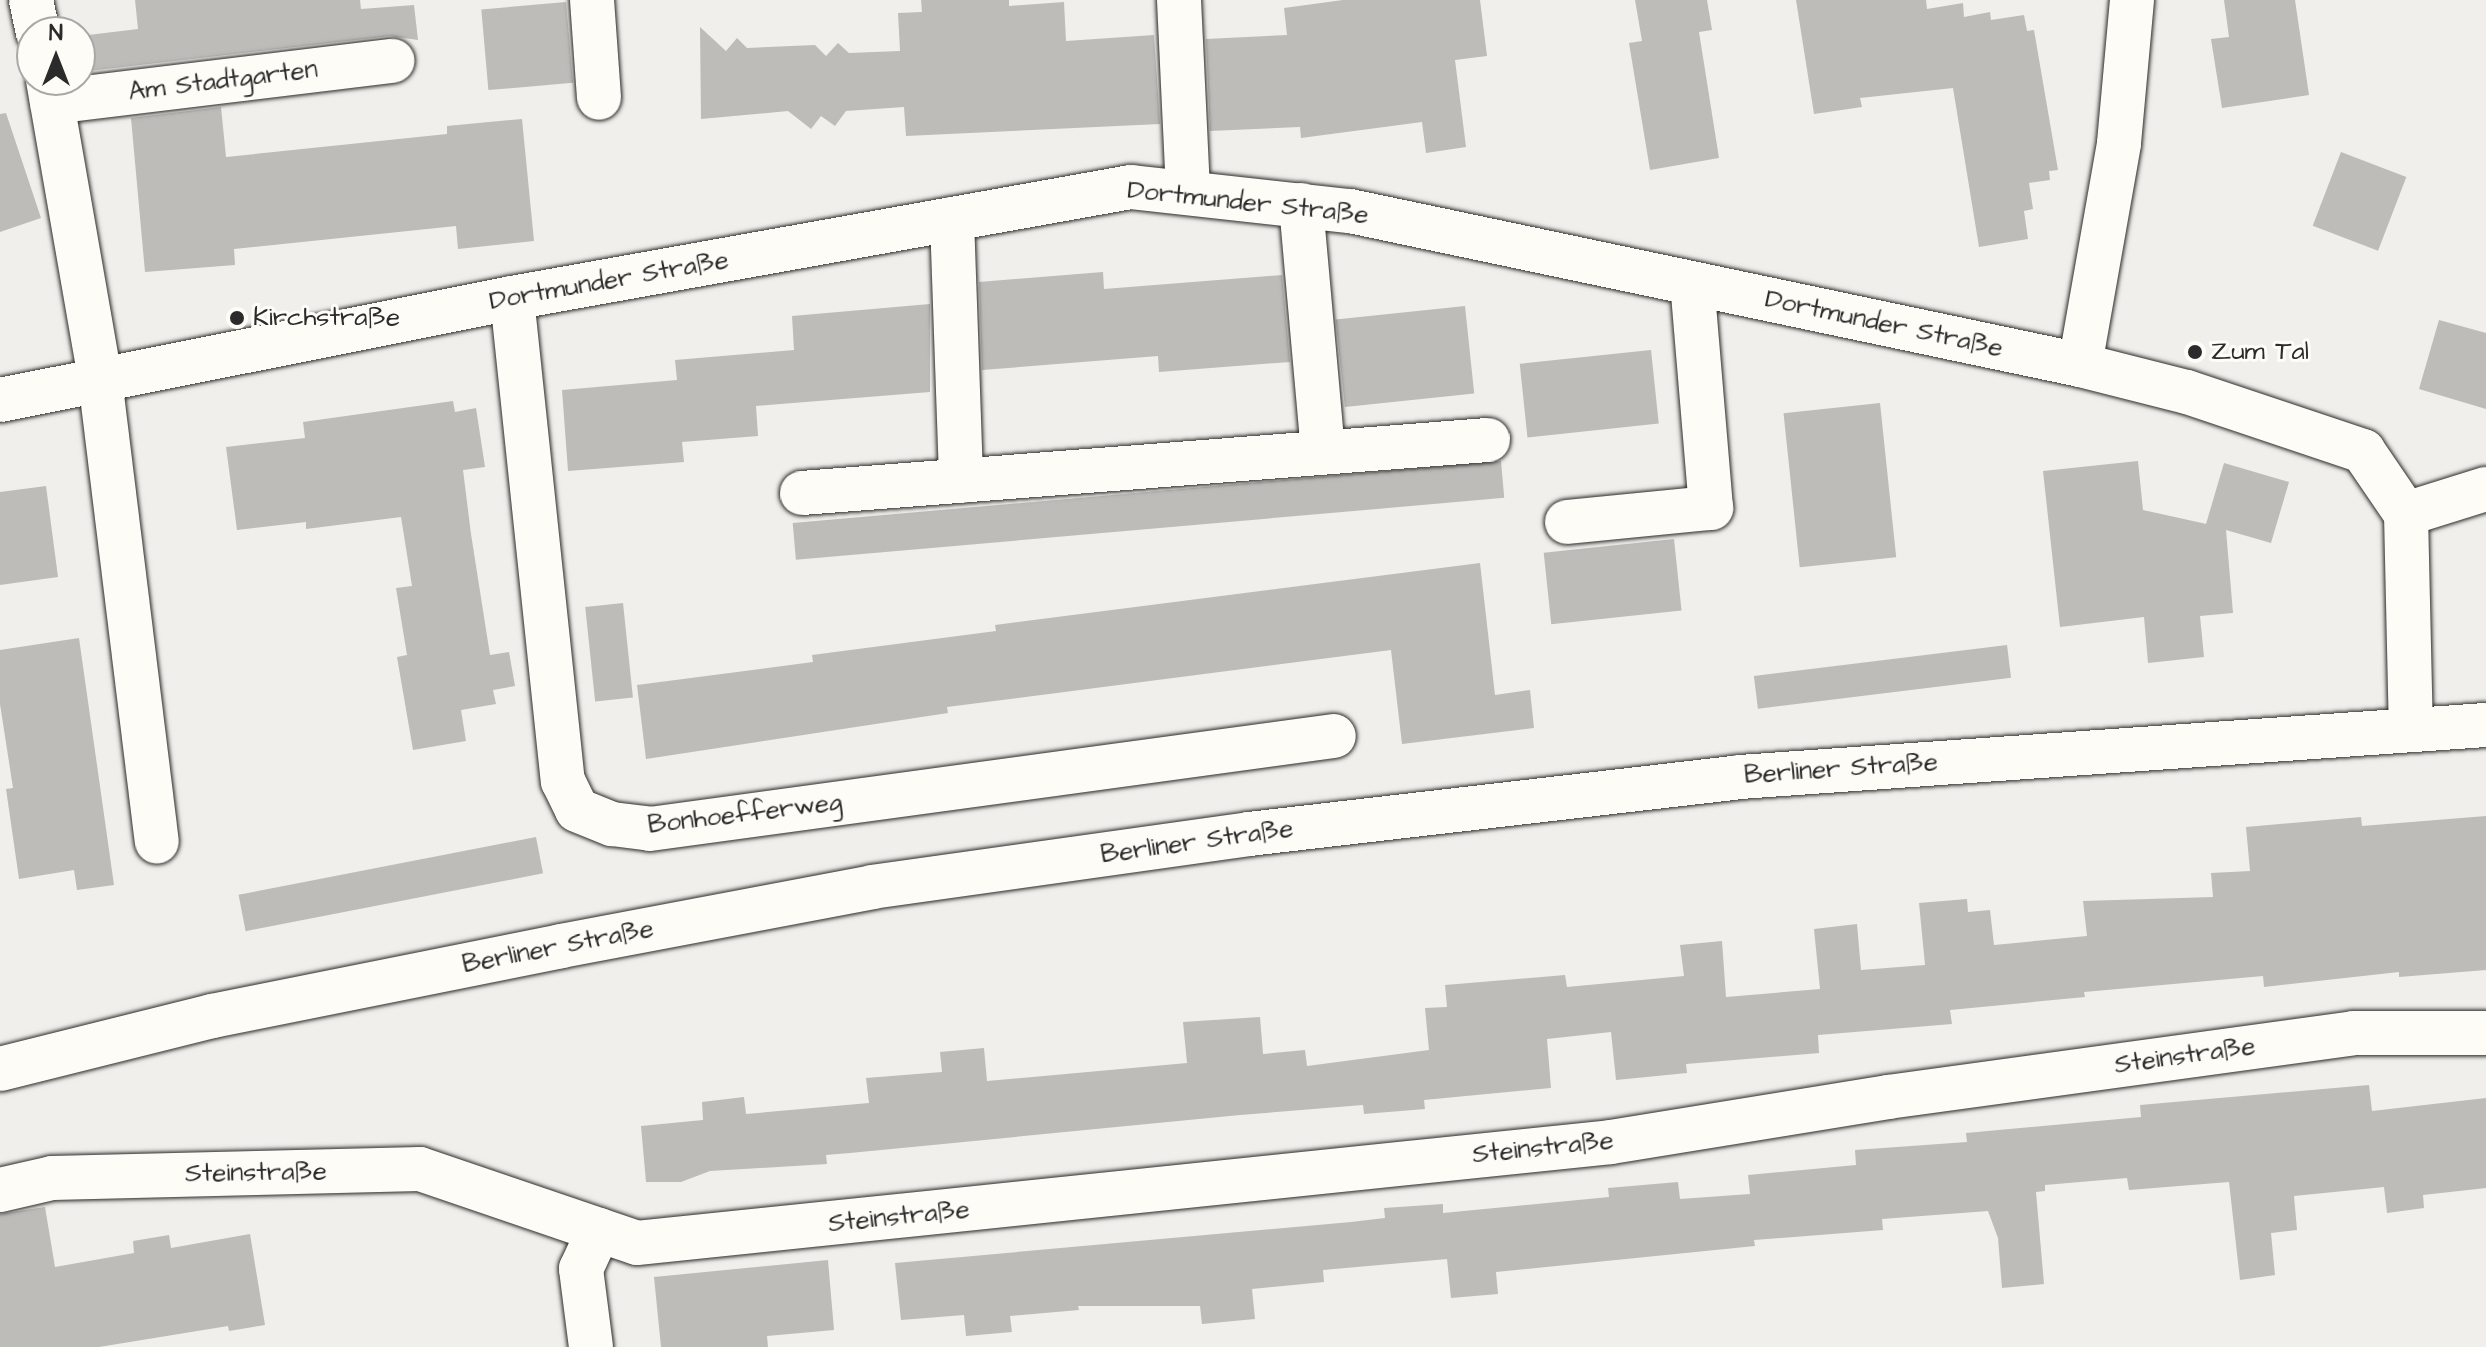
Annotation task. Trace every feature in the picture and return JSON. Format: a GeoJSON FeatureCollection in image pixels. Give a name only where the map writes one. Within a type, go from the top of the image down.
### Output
{"type":"FeatureCollection","features":[{"type":"Feature","properties":{"kind":"street"},"geometry":{"type":"LineString","coordinates":[[592,0],[599,98]]}},
{"type":"Feature","properties":{"kind":"street"},"geometry":{"type":"LineString","coordinates":[[1179,0],[1188,193]]}},
{"type":"Feature","properties":{"kind":"street"},"geometry":{"type":"LineString","coordinates":[[2080,365],[2119,143],[2132,0]]}},
{"type":"Feature","properties":{"kind":"street","name":"Am Stadtgarten"},"geometry":{"type":"LineString","coordinates":[[96,87],[393,61]]}},
{"type":"Feature","properties":{"kind":"street","name":"Am Stadtgarten"},"geometry":{"type":"LineString","coordinates":[[51,96],[100,379]]}},
{"type":"Feature","properties":{"kind":"street","name":"Dortmunder Straße"},"geometry":{"type":"LineString","coordinates":[[0,400],[512,298],[1131,187],[1350,211],[2080,365],[2187,392],[2363,451],[2406,514]]}},
{"type":"Feature","properties":{"kind":"street"},"geometry":{"type":"LineString","coordinates":[[1301,205],[1323,452]]}},
{"type":"Feature","properties":{"kind":"street"},"geometry":{"type":"LineString","coordinates":[[952,219],[961,481]]}},
{"type":"Feature","properties":{"kind":"street"},"geometry":{"type":"LineString","coordinates":[[1567,522],[1711,508],[1692,284]]}},
{"type":"Feature","properties":{"kind":"street","name":"Bonhoefferweg"},"geometry":{"type":"LineString","coordinates":[[512,298],[563,781],[577,810],[612,824],[650,829],[1334,736]]}},
{"type":"Feature","properties":{"kind":"street"},"geometry":{"type":"LineString","coordinates":[[100,379],[157,842]]}},
{"type":"Feature","properties":{"kind":"street"},"geometry":{"type":"LineString","coordinates":[[802,493],[1488,440]]}},
{"type":"Feature","properties":{"kind":"street"},"geometry":{"type":"LineString","coordinates":[[2486,489],[2406,514],[2411,730],[2486,725]]}},
{"type":"Feature","properties":{"kind":"street","name":"Berliner Straße"},"geometry":{"type":"LineString","coordinates":[[0,1069],[212,1016],[872,887],[1233,836],[1782,773],[2411,730]]}},
{"type":"Feature","properties":{"kind":"street","name":"Steinstraße"},"geometry":{"type":"LineString","coordinates":[[0,1190],[52,1178],[420,1169],[637,1243],[1611,1142],[1888,1097],[2353,1033],[2486,1033]]}},
{"type":"Feature","properties":{"kind":"street"},"geometry":{"type":"LineString","coordinates":[[591,1347],[581,1269],[599,1230]]}},
{"type":"Feature","properties":{"kind":"building"},"geometry":{"type":"Polygon","coordinates":[[[135,0],[360,0],[361,9],[414,5],[418,40],[390,36],[96,70],[96,34],[138,29],[135,0]]]}},
{"type":"Feature","properties":{"kind":"building"},"geometry":{"type":"Polygon","coordinates":[[[921,0],[1009,0],[1009,6],[1064,2],[1066,41],[1154,35],[1160,124],[906,136],[904,107],[846,111],[835,126],[821,116],[811,129],[788,111],[701,119],[700,27],[726,51],[737,38],[747,48],[815,45],[826,56],[838,43],[849,53],[900,51],[898,13],[922,12],[921,0]]]}},
{"type":"Feature","properties":{"kind":"building"},"geometry":{"type":"Polygon","coordinates":[[[1343,0],[1480,0],[1487,56],[1455,60],[1466,147],[1426,153],[1422,122],[1301,138],[1300,127],[1210,131],[1206,39],[1287,35],[1284,8],[1343,0]]]}},
{"type":"Feature","properties":{"kind":"building"},"geometry":{"type":"Polygon","coordinates":[[[1635,0],[1707,0],[1712,30],[1699,32],[1719,158],[1650,170],[1629,43],[1642,41],[1635,0]]]}},
{"type":"Feature","properties":{"kind":"building"},"geometry":{"type":"Polygon","coordinates":[[[1796,0],[1926,0],[1927,9],[1963,3],[1964,17],[1990,12],[1991,20],[2024,15],[2027,31],[2034,30],[2058,170],[2049,171],[2050,180],[2029,183],[2033,209],[2024,211],[2028,239],[1979,247],[1953,88],[1860,98],[1862,107],[1814,114],[1796,0]]]}},
{"type":"Feature","properties":{"kind":"building"},"geometry":{"type":"Polygon","coordinates":[[[2224,0],[2295,0],[2309,95],[2222,108],[2211,39],[2229,37],[2224,0]]]}},
{"type":"Feature","properties":{"kind":"building"},"geometry":{"type":"Polygon","coordinates":[[[566,2],[573,83],[488,90],[481,9],[566,2]]]}},
{"type":"Feature","properties":{"kind":"building"},"geometry":{"type":"Polygon","coordinates":[[[221,107],[226,157],[447,134],[447,126],[522,119],[534,241],[458,249],[456,226],[234,249],[235,265],[145,272],[131,118],[221,107]]]}},
{"type":"Feature","properties":{"kind":"building"},"geometry":{"type":"Polygon","coordinates":[[[6,113],[41,218],[0,232],[0,114],[6,113]]]}},
{"type":"Feature","properties":{"kind":"building"},"geometry":{"type":"Polygon","coordinates":[[[2341,152],[2406,177],[2378,251],[2313,226],[2341,152]]]}},
{"type":"Feature","properties":{"kind":"building"},"geometry":{"type":"Polygon","coordinates":[[[1103,272],[1104,289],[1282,275],[1290,362],[1159,372],[1158,356],[982,370],[979,282],[1103,272]]]}},
{"type":"Feature","properties":{"kind":"building"},"geometry":{"type":"Polygon","coordinates":[[[930,304],[930,392],[756,406],[758,436],[682,442],[684,462],[568,471],[562,390],[677,380],[675,360],[794,350],[792,316],[930,304]]]}},
{"type":"Feature","properties":{"kind":"building"},"geometry":{"type":"Polygon","coordinates":[[[1465,306],[1474,394],[1345,407],[1336,320],[1465,306]]]}},
{"type":"Feature","properties":{"kind":"building"},"geometry":{"type":"Polygon","coordinates":[[[2439,320],[2486,333],[2486,409],[2419,389],[2439,320]]]}},
{"type":"Feature","properties":{"kind":"building"},"geometry":{"type":"Polygon","coordinates":[[[1651,350],[1659,424],[1527,437],[1520,364],[1651,350]]]}},
{"type":"Feature","properties":{"kind":"building"},"geometry":{"type":"Polygon","coordinates":[[[453,401],[455,412],[476,408],[485,467],[463,470],[471,534],[490,655],[509,652],[515,686],[493,690],[496,704],[461,710],[466,741],[413,750],[397,657],[407,655],[396,588],[412,586],[401,517],[306,529],[306,522],[237,530],[226,447],[305,438],[303,422],[453,401]]]}},
{"type":"Feature","properties":{"kind":"building"},"geometry":{"type":"Polygon","coordinates":[[[1880,403],[1896,557],[1800,567],[1784,413],[1880,403]]]}},
{"type":"Feature","properties":{"kind":"building"},"geometry":{"type":"Polygon","coordinates":[[[1501,461],[1504,498],[796,560],[793,523],[1501,461]]]}},
{"type":"Feature","properties":{"kind":"building"},"geometry":{"type":"Polygon","coordinates":[[[2138,461],[2143,510],[2206,524],[2224,463],[2289,482],[2271,543],[2226,530],[2233,613],[2200,616],[2204,657],[2148,663],[2144,617],[2060,627],[2043,471],[2138,461]]]}},
{"type":"Feature","properties":{"kind":"building"},"geometry":{"type":"Polygon","coordinates":[[[46,486],[58,577],[0,585],[0,492],[46,486]]]}},
{"type":"Feature","properties":{"kind":"building"},"geometry":{"type":"Polygon","coordinates":[[[1674,539],[1682,611],[1551,624],[1544,553],[1674,539]]]}},
{"type":"Feature","properties":{"kind":"building"},"geometry":{"type":"Polygon","coordinates":[[[1480,563],[1495,695],[1530,690],[1534,728],[1402,744],[1391,650],[947,707],[948,713],[646,759],[637,685],[813,662],[812,655],[996,631],[995,625],[1480,563]]]}},
{"type":"Feature","properties":{"kind":"building"},"geometry":{"type":"Polygon","coordinates":[[[623,603],[633,697],[595,701],[585,607],[623,603]]]}},
{"type":"Feature","properties":{"kind":"building"},"geometry":{"type":"Polygon","coordinates":[[[79,638],[114,885],[77,890],[74,870],[19,879],[6,789],[13,788],[0,704],[0,650],[79,638]]]}},
{"type":"Feature","properties":{"kind":"building"},"geometry":{"type":"Polygon","coordinates":[[[2007,645],[2011,678],[1758,709],[1754,676],[2007,645]]]}},
{"type":"Feature","properties":{"kind":"building"},"geometry":{"type":"Polygon","coordinates":[[[2486,816],[2486,970],[2399,977],[2399,972],[2264,987],[2263,976],[2084,992],[2085,997],[1950,1010],[1952,1024],[1818,1035],[1819,1053],[1686,1064],[1687,1073],[1616,1080],[1611,1032],[1547,1039],[1551,1088],[1424,1100],[1425,1109],[1364,1114],[1363,1105],[1240,1115],[826,1155],[827,1164],[710,1171],[681,1182],[646,1182],[641,1126],[703,1120],[702,1102],[744,1097],[746,1114],[869,1103],[866,1078],[942,1072],[940,1052],[984,1048],[987,1081],[1187,1063],[1183,1022],[1260,1017],[1263,1054],[1305,1050],[1307,1066],[1429,1050],[1425,1008],[1447,1007],[1445,985],[1565,975],[1567,987],[1684,976],[1680,945],[1722,941],[1726,997],[1820,989],[1814,929],[1857,924],[1861,970],[1925,965],[1919,903],[1967,899],[1968,912],[1990,910],[1994,945],[2087,936],[2083,901],[2213,897],[2211,873],[2250,871],[2246,827],[2361,817],[2362,826],[2486,816]]]}},
{"type":"Feature","properties":{"kind":"building"},"geometry":{"type":"Polygon","coordinates":[[[536,837],[543,873],[246,931],[239,895],[536,837]]]}},
{"type":"Feature","properties":{"kind":"building"},"geometry":{"type":"Polygon","coordinates":[[[2369,1085],[2372,1111],[2486,1098],[2486,1188],[2423,1195],[2424,1208],[2387,1213],[2384,1187],[2294,1196],[2297,1230],[2271,1233],[2275,1275],[2240,1280],[2229,1182],[2129,1190],[2127,1178],[2045,1185],[2045,1191],[2036,1192],[2044,1284],[2002,1288],[1998,1238],[1988,1211],[1882,1219],[1883,1230],[1754,1240],[1755,1246],[1496,1272],[1498,1294],[1451,1298],[1447,1259],[1323,1270],[1324,1282],[1252,1289],[1255,1319],[1202,1324],[1200,1306],[1078,1306],[1079,1310],[1010,1316],[1012,1332],[966,1336],[964,1315],[901,1320],[895,1263],[1351,1222],[1385,1218],[1384,1208],[1443,1204],[1443,1213],[1609,1197],[1608,1188],[1678,1182],[1680,1199],[1750,1194],[1748,1175],[1856,1165],[1855,1150],[1967,1142],[1966,1133],[2141,1117],[2140,1105],[2369,1085]]]}},
{"type":"Feature","properties":{"kind":"building"},"geometry":{"type":"Polygon","coordinates":[[[45,1207],[55,1267],[134,1253],[133,1241],[169,1235],[171,1248],[250,1234],[265,1325],[229,1331],[228,1326],[99,1347],[0,1347],[0,1214],[45,1207]]]}},
{"type":"Feature","properties":{"kind":"building"},"geometry":{"type":"Polygon","coordinates":[[[828,1260],[834,1330],[767,1336],[768,1347],[661,1347],[654,1277],[828,1260]]]}},
{"type":"Feature","properties":{"kind":"place","name":"Kirchstraße"},"geometry":{"type":"Point","coordinates":[237,318]}},
{"type":"Feature","properties":{"kind":"place","name":"Zum Tal"},"geometry":{"type":"Point","coordinates":[2195,352]}}]}
